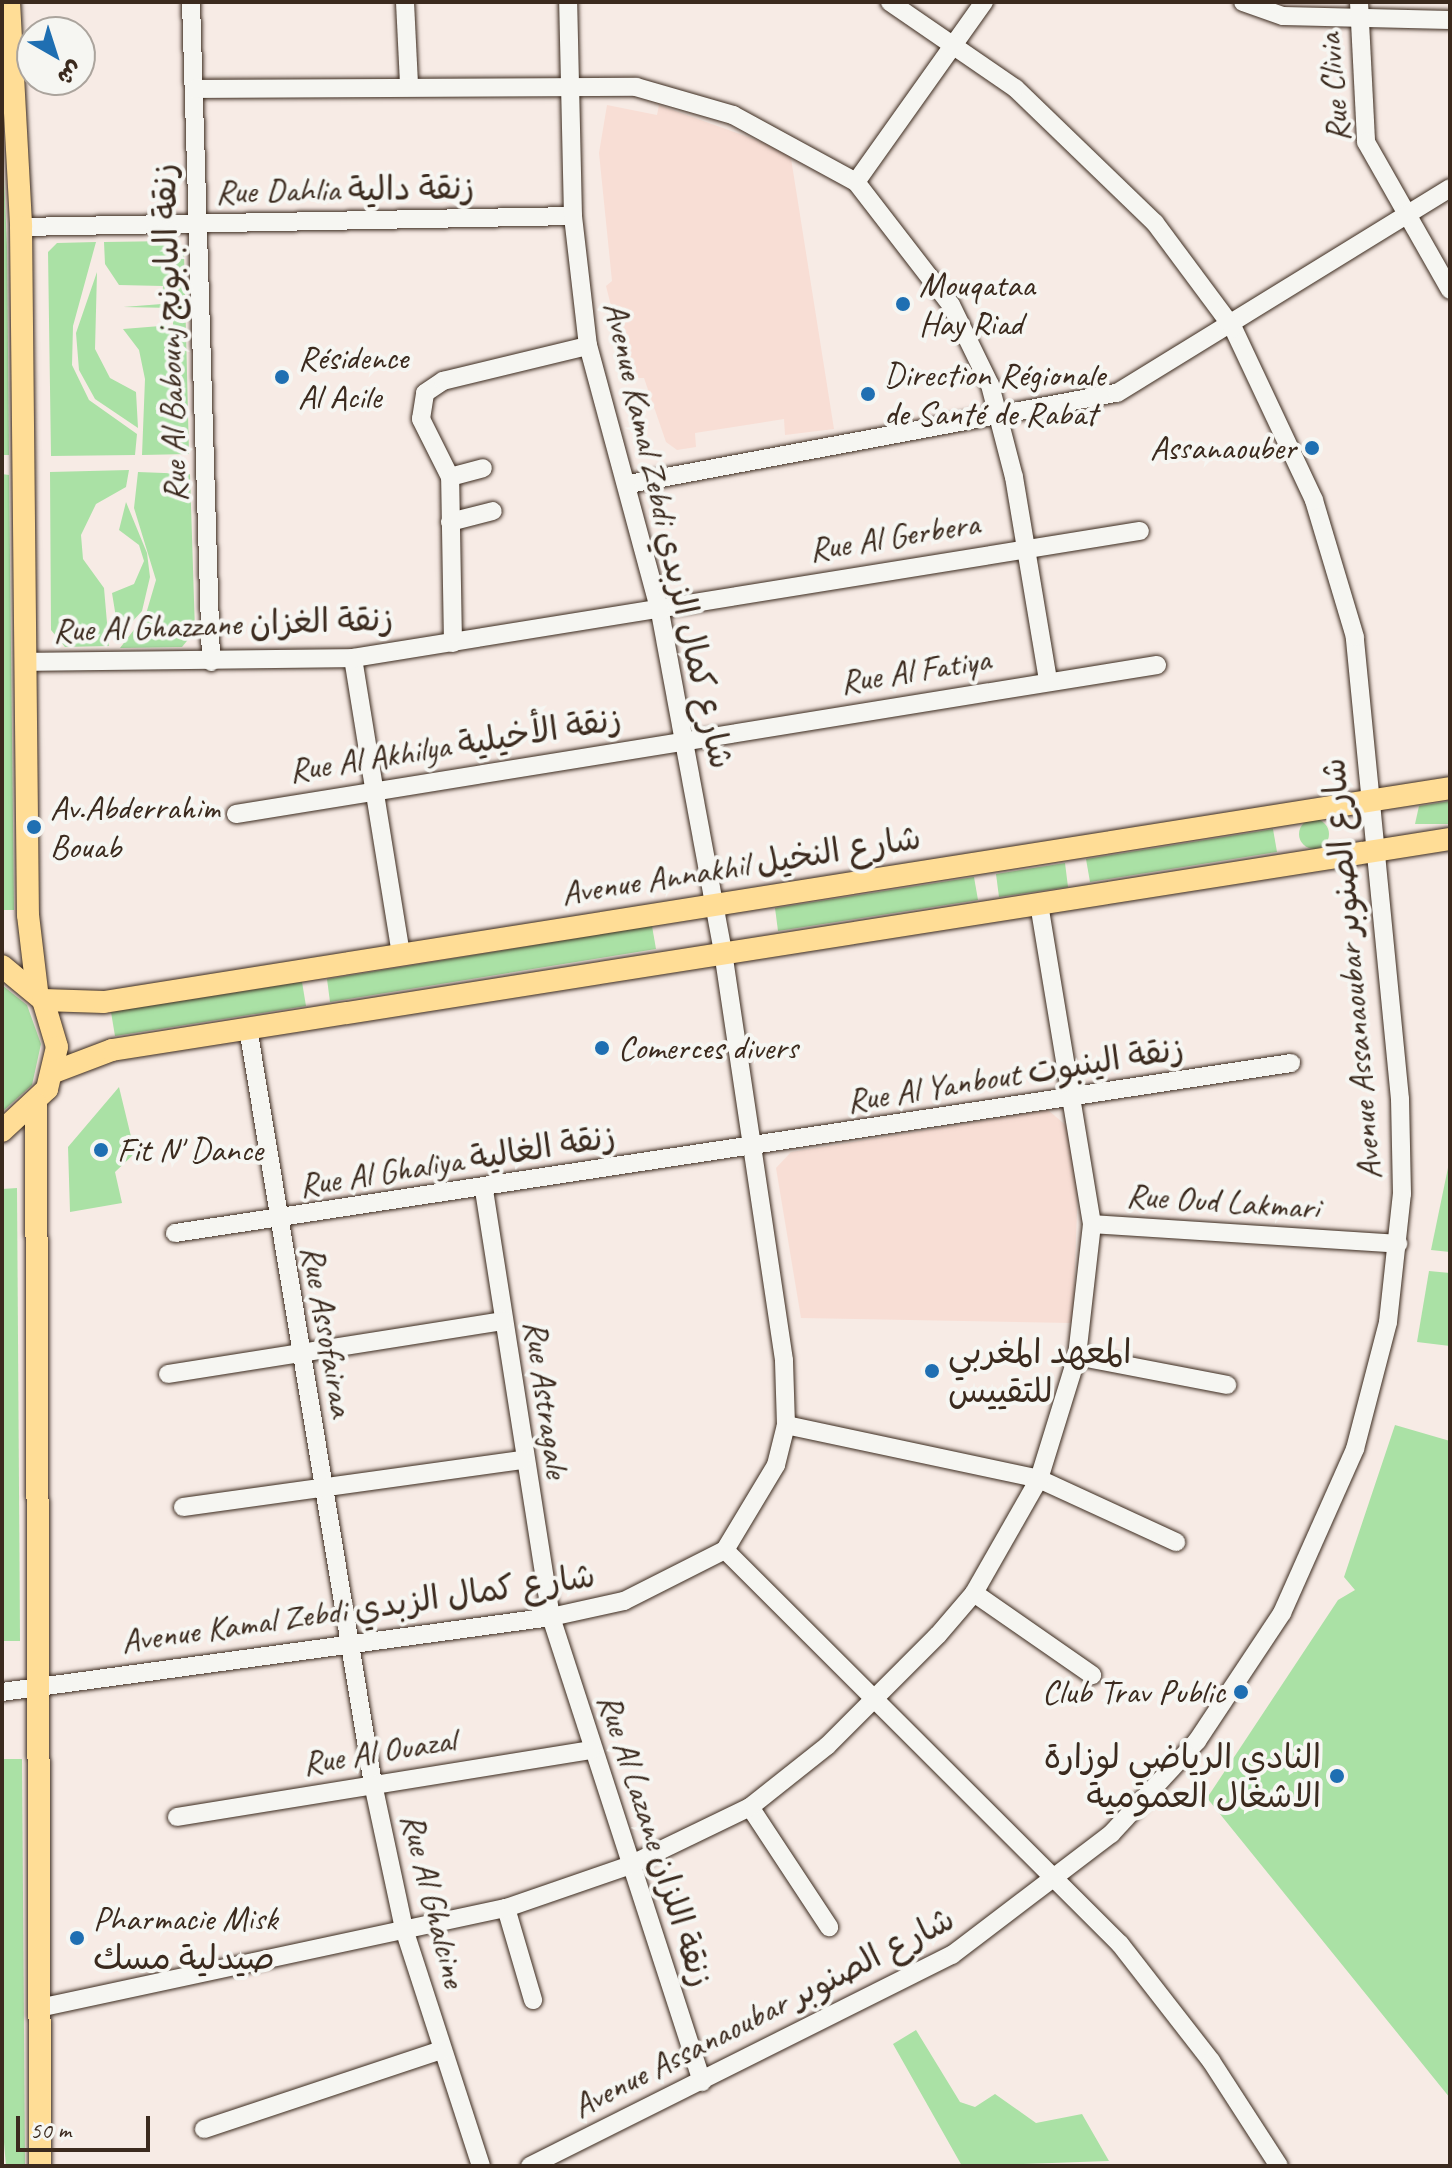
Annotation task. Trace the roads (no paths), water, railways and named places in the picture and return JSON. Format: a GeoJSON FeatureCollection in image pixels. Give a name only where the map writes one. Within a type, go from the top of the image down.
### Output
{"type":"FeatureCollection","features":[{"type":"Feature","properties":{"kind":"main road"},"geometry":{"type":"LineString","coordinates":[[2,1131],[36,1104],[54,1072],[54,1022],[40,996],[28,915],[21,227],[9,2]]}},
{"type":"Feature","properties":{"kind":"main road","name":"Avenue Annakhil شارع النخيل"},"geometry":{"type":"LineString","coordinates":[[40,996],[104,1002],[1450,788]]}},
{"type":"Feature","properties":{"kind":"main road"},"geometry":{"type":"LineString","coordinates":[[54,1072],[112,1050],[1450,839]]}},
{"type":"Feature","properties":{"kind":"main road"},"geometry":{"type":"LineString","coordinates":[[2,966],[40,996]]}},
{"type":"Feature","properties":{"kind":"main road"},"geometry":{"type":"LineString","coordinates":[[36,1104],[34,1687],[40,2166]]}},
{"type":"Feature","properties":{"kind":"street","name":"Rue Al Babounj زنقة البابونج"},"geometry":{"type":"LineString","coordinates":[[191,2],[211,662]]}},
{"type":"Feature","properties":{"kind":"street"},"geometry":{"type":"LineString","coordinates":[[405,2],[409,85]]}},
{"type":"Feature","properties":{"kind":"street","name":"Avenue Kamal Zebdi شارع كمال الزبدي"},"geometry":{"type":"LineString","coordinates":[[2,1692],[551,1617],[665,1586],[725,1550],[766,1490],[786,1425],[784,1360],[749,1146],[723,952],[685,739],[660,612],[629,484],[588,346],[573,216],[568,2]]}},
{"type":"Feature","properties":{"kind":"street","name":"Avenue Assanaoubar شارع الصنوبر"},"geometry":{"type":"LineString","coordinates":[[530,2166],[952,1955],[1059,1879],[1187,1752],[1282,1613],[1367,1414],[1398,1244],[1400,1099],[1344,594],[1288,436],[1233,328],[1113,177],[957,45],[890,2]]}},
{"type":"Feature","properties":{"kind":"street"},"geometry":{"type":"LineString","coordinates":[[856,182],[957,45],[984,2]]}},
{"type":"Feature","properties":{"kind":"street"},"geometry":{"type":"LineString","coordinates":[[1243,2],[1269,14],[1359,11],[1450,20]]}},
{"type":"Feature","properties":{"kind":"street","name":"Rue Clivia"},"geometry":{"type":"LineString","coordinates":[[1359,11],[1366,142],[1402,215],[1450,290]]}},
{"type":"Feature","properties":{"kind":"street"},"geometry":{"type":"LineString","coordinates":[[195,89],[568,82],[636,87],[733,115],[856,182],[951,305],[1002,418],[1048,680]]}},
{"type":"Feature","properties":{"kind":"street"},"geometry":{"type":"LineString","coordinates":[[629,484],[1002,418],[1117,393],[1233,328],[1402,215],[1450,188]]}},
{"type":"Feature","properties":{"kind":"street","name":"Rue Dahlia زنقة دالية"},"geometry":{"type":"LineString","coordinates":[[21,227],[573,216]]}},
{"type":"Feature","properties":{"kind":"street"},"geometry":{"type":"LineString","coordinates":[[453,643],[450,477],[421,419],[432,386],[588,346]]}},
{"type":"Feature","properties":{"kind":"street"},"geometry":{"type":"LineString","coordinates":[[450,477],[483,468]]}},
{"type":"Feature","properties":{"kind":"street"},"geometry":{"type":"LineString","coordinates":[[450,522],[493,511]]}},
{"type":"Feature","properties":{"kind":"street","name":"Rue Al Gerbera"},"geometry":{"type":"LineString","coordinates":[[660,612],[1027,547],[1140,531]]}},
{"type":"Feature","properties":{"kind":"street","name":"Rue Al Ghazzane زنقة الغزان"},"geometry":{"type":"LineString","coordinates":[[25,662],[353,658],[660,612]]}},
{"type":"Feature","properties":{"kind":"street"},"geometry":{"type":"LineString","coordinates":[[353,658],[401,955]]}},
{"type":"Feature","properties":{"kind":"street","name":"Rue Al Fatiya"},"geometry":{"type":"LineString","coordinates":[[685,739],[1157,665]]}},
{"type":"Feature","properties":{"kind":"street","name":"Rue Al Akhilya زنقة الأخيلية"},"geometry":{"type":"LineString","coordinates":[[236,814],[374,787],[685,739]]}},
{"type":"Feature","properties":{"kind":"street"},"geometry":{"type":"LineString","coordinates":[[39,2008],[506,1908],[628,1866],[750,1807],[879,1697],[974,1593],[1039,1479],[1077,1356],[1092,1224],[1039,904]]}},
{"type":"Feature","properties":{"kind":"street","name":"Rue Assofairaa"},"geometry":{"type":"LineString","coordinates":[[248,1028],[276,1221],[351,1644]]}},
{"type":"Feature","properties":{"kind":"street","name":"Rue Al Yanbout زنقة الينبوت"},"geometry":{"type":"LineString","coordinates":[[749,1146],[1291,1063]]}},
{"type":"Feature","properties":{"kind":"street","name":"Rue Al Ghaliya زنقة الغالية"},"geometry":{"type":"LineString","coordinates":[[175,1233],[484,1190],[749,1146]]}},
{"type":"Feature","properties":{"kind":"street","name":"Rue Astragale"},"geometry":{"type":"LineString","coordinates":[[484,1190],[522,1460],[551,1617]]}},
{"type":"Feature","properties":{"kind":"street","name":"Rue Oud Lakmari"},"geometry":{"type":"LineString","coordinates":[[1092,1224],[1398,1244]]}},
{"type":"Feature","properties":{"kind":"street"},"geometry":{"type":"LineString","coordinates":[[168,1374],[503,1321]]}},
{"type":"Feature","properties":{"kind":"street"},"geometry":{"type":"LineString","coordinates":[[1077,1356],[1227,1385]]}},
{"type":"Feature","properties":{"kind":"street"},"geometry":{"type":"LineString","coordinates":[[786,1425],[1039,1479],[1176,1542]]}},
{"type":"Feature","properties":{"kind":"street"},"geometry":{"type":"LineString","coordinates":[[183,1507],[322,1485],[522,1460]]}},
{"type":"Feature","properties":{"kind":"street"},"geometry":{"type":"LineString","coordinates":[[725,1550],[879,1697],[1059,1879],[1161,1994],[1279,2166]]}},
{"type":"Feature","properties":{"kind":"street"},"geometry":{"type":"LineString","coordinates":[[974,1593],[1092,1675]]}},
{"type":"Feature","properties":{"kind":"street","name":"Rue Al Lazane زنقة اللزان"},"geometry":{"type":"LineString","coordinates":[[551,1617],[628,1866],[702,2082]]}},
{"type":"Feature","properties":{"kind":"street","name":"Rue Al Ghalcine"},"geometry":{"type":"LineString","coordinates":[[351,1644],[373,1784],[404,1929],[481,2166]]}},
{"type":"Feature","properties":{"kind":"street","name":"Rue Al Ouazal"},"geometry":{"type":"LineString","coordinates":[[177,1817],[591,1750]]}},
{"type":"Feature","properties":{"kind":"street"},"geometry":{"type":"LineString","coordinates":[[750,1807],[829,1927]]}},
{"type":"Feature","properties":{"kind":"street"},"geometry":{"type":"LineString","coordinates":[[506,1908],[533,2000]]}},
{"type":"Feature","properties":{"kind":"street"},"geometry":{"type":"LineString","coordinates":[[204,2129],[441,2050]]}},
{"type":"Feature","properties":{"kind":"place","name":"Mouqataa Hay Riad"},"geometry":{"type":"Point","coordinates":[903,304]}},
{"type":"Feature","properties":{"kind":"place","name":"Résidence Al Acile"},"geometry":{"type":"Point","coordinates":[282,377]}},
{"type":"Feature","properties":{"kind":"place","name":"Direction Régionale de Santé de Rabat"},"geometry":{"type":"Point","coordinates":[868,394]}},
{"type":"Feature","properties":{"kind":"place","name":"Assanaouber"},"geometry":{"type":"Point","coordinates":[1312,448]}},
{"type":"Feature","properties":{"kind":"place","name":"Av.Abderrahim Bouab"},"geometry":{"type":"Point","coordinates":[34,827]}},
{"type":"Feature","properties":{"kind":"place","name":"Comerces divers"},"geometry":{"type":"Point","coordinates":[602,1048]}},
{"type":"Feature","properties":{"kind":"place","name":"Fit N' Dance"},"geometry":{"type":"Point","coordinates":[101,1150]}},
{"type":"Feature","properties":{"kind":"place","name":"المعهد المغربي للتقييس"},"geometry":{"type":"Point","coordinates":[932,1371]}},
{"type":"Feature","properties":{"kind":"place","name":"Club Trav Public"},"geometry":{"type":"Point","coordinates":[1241,1692]}},
{"type":"Feature","properties":{"kind":"place","name":"النادي الرياضي لوزارة الاشغال العمومية"},"geometry":{"type":"Point","coordinates":[1337,1776]}},
{"type":"Feature","properties":{"kind":"place","name":"Pharmacie Misk صيدلية مسك"},"geometry":{"type":"Point","coordinates":[77,1938]}}]}
